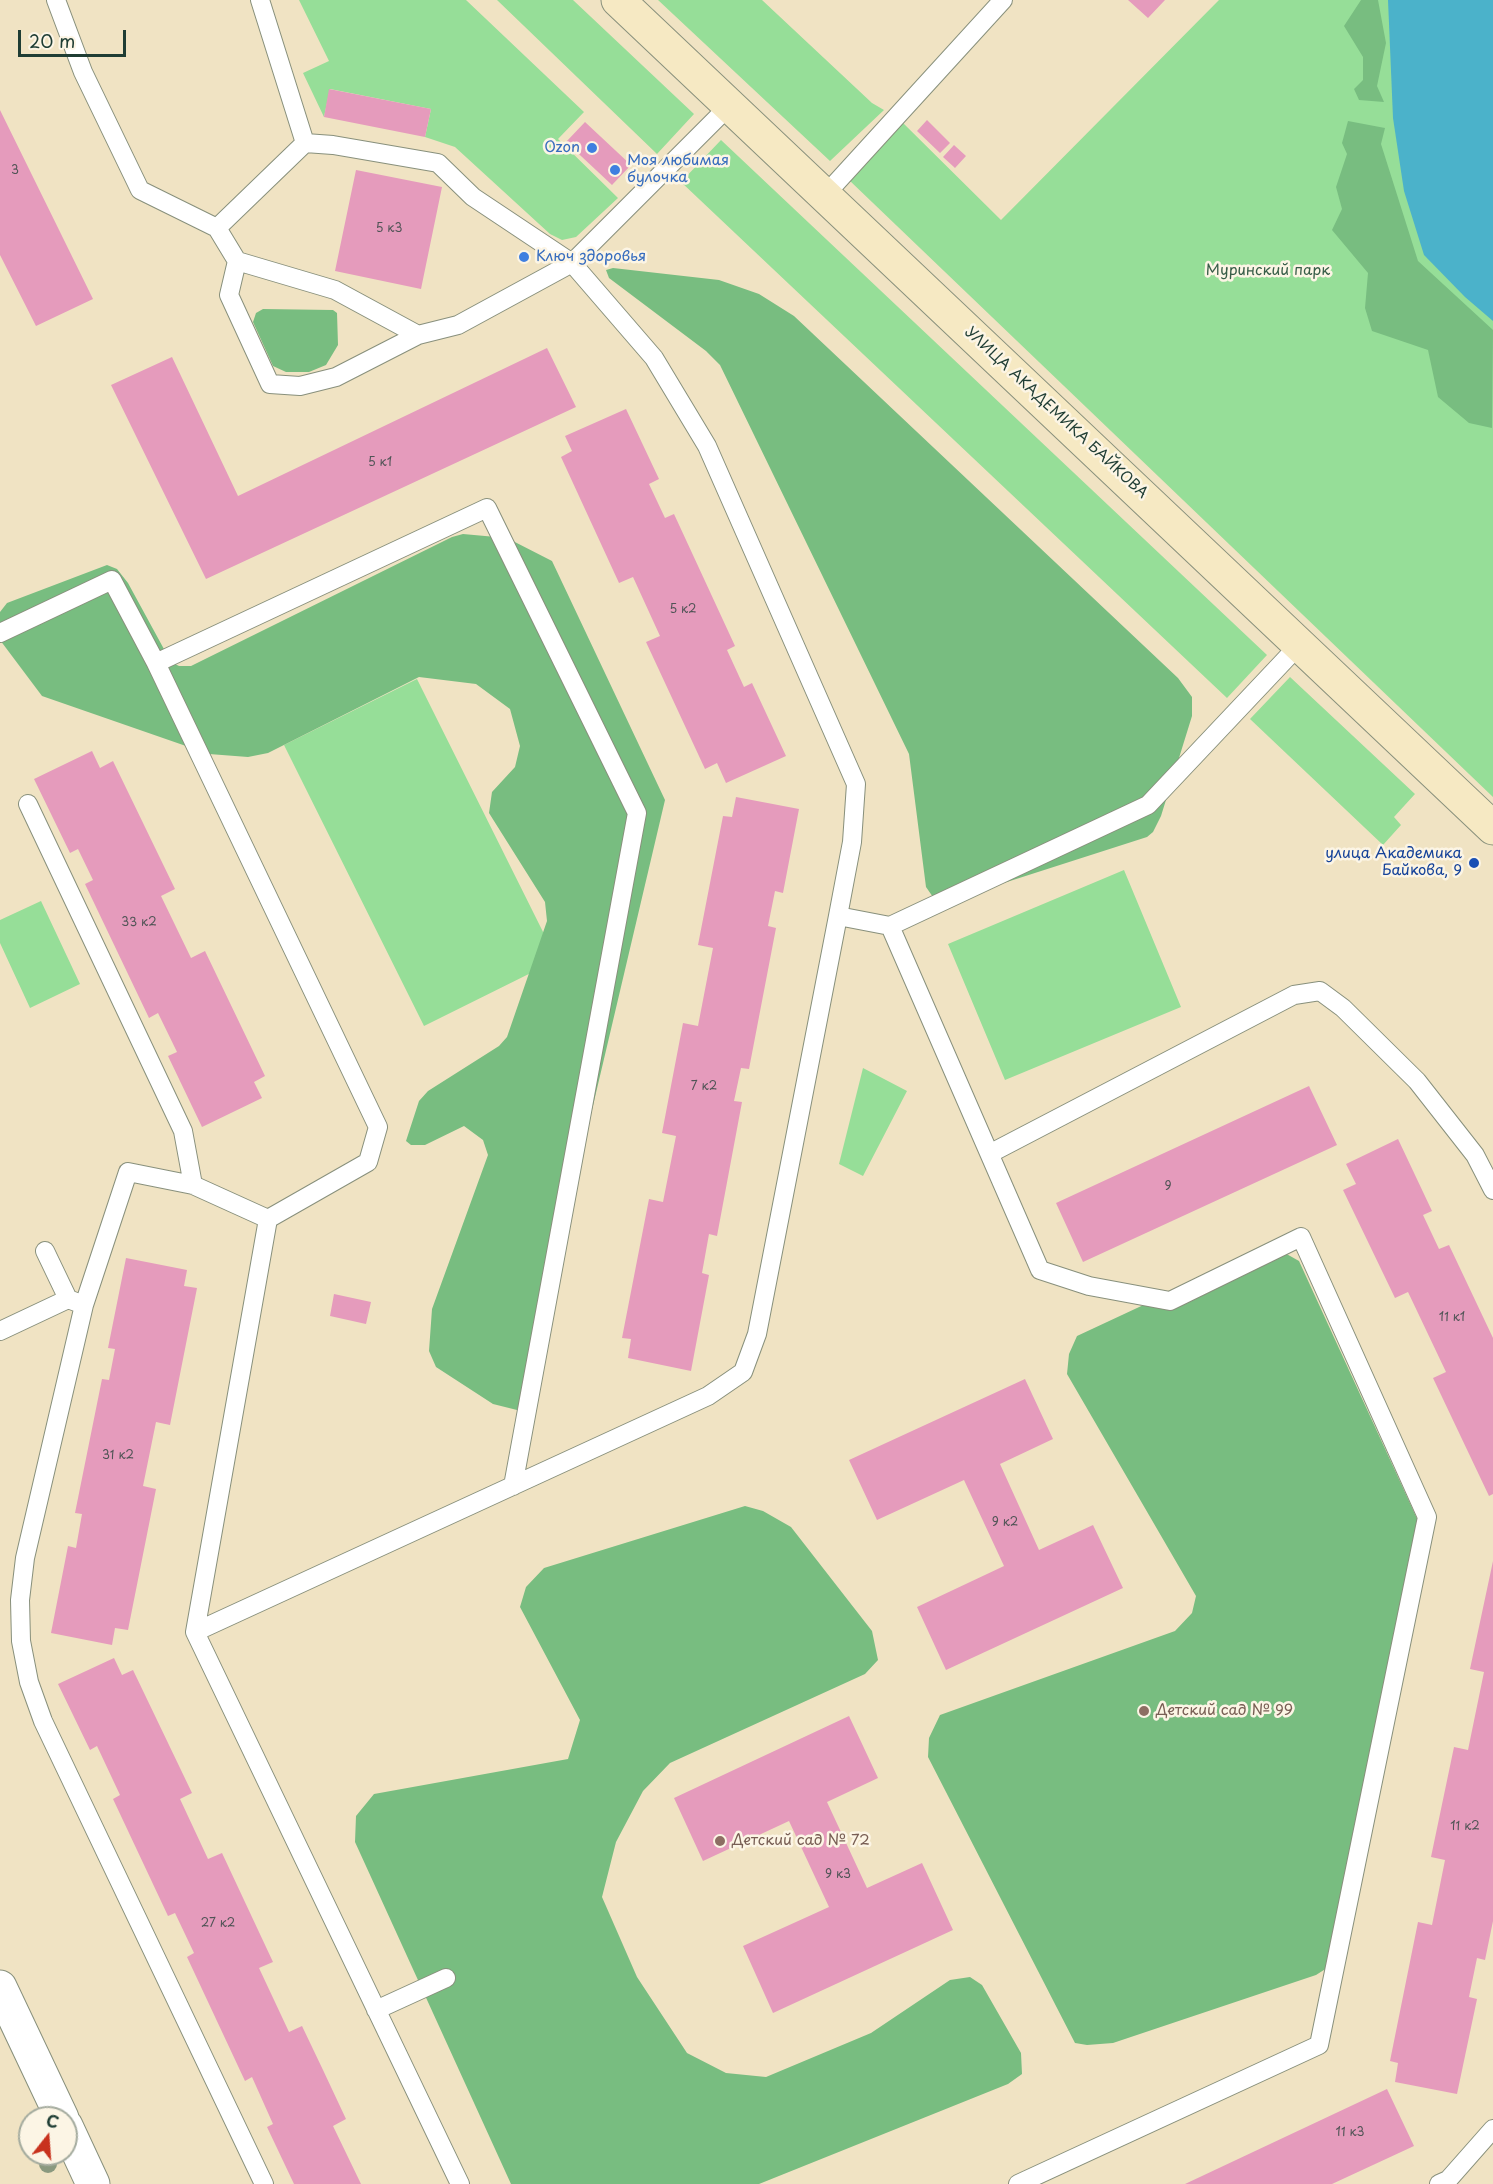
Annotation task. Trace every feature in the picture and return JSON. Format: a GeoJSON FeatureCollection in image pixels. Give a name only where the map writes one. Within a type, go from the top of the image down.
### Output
{"type":"FeatureCollection","features":[{"type":"Feature","properties":{"kind":"street","name":"УЛИЦА АКАДЕМИКА БАЙКОВА"},"geometry":{"type":"LineString","coordinates":[[618,0],[1493,828]]}},
{"type":"Feature","properties":{"kind":"street"},"geometry":{"type":"LineString","coordinates":[[0,1987],[56,2106]]}},
{"type":"Feature","properties":{"kind":"street"},"geometry":{"type":"LineString","coordinates":[[78,2152],[93,2184]]}},
{"type":"Feature","properties":{"kind":"lane"},"geometry":{"type":"LineString","coordinates":[[56,0],[83,72],[141,190],[217,228],[237,261],[335,290],[418,334]]}},
{"type":"Feature","properties":{"kind":"lane"},"geometry":{"type":"LineString","coordinates":[[260,0],[304,143]]}},
{"type":"Feature","properties":{"kind":"lane"},"geometry":{"type":"LineString","coordinates":[[825,195],[1002,0]]}},
{"type":"Feature","properties":{"kind":"lane"},"geometry":{"type":"LineString","coordinates":[[237,261],[229,295],[270,384],[300,386],[336,376],[418,334],[458,325],[572,263],[730,105]]}},
{"type":"Feature","properties":{"kind":"lane"},"geometry":{"type":"LineString","coordinates":[[195,1632],[708,1396],[743,1372],[757,1334],[838,916],[852,842],[856,784],[707,446],[654,357],[572,263],[473,197],[438,163],[333,145],[304,143],[217,228]]}},
{"type":"Feature","properties":{"kind":"lane"},"geometry":{"type":"LineString","coordinates":[[156,663],[487,508],[637,813],[513,1486]]}},
{"type":"Feature","properties":{"kind":"lane"},"geometry":{"type":"LineString","coordinates":[[0,633],[112,580],[156,663],[378,1126],[368,1162],[268,1219]]}},
{"type":"Feature","properties":{"kind":"lane"},"geometry":{"type":"LineString","coordinates":[[838,916],[890,926],[1148,805],[1300,644]]}},
{"type":"Feature","properties":{"kind":"lane"},"geometry":{"type":"LineString","coordinates":[[28,804],[183,1131],[193,1185]]}},
{"type":"Feature","properties":{"kind":"lane"},"geometry":{"type":"LineString","coordinates":[[890,926],[992,1153],[1040,1270],[1089,1286],[1170,1301],[1301,1237],[1427,1517],[1319,2045],[1018,2184]]}},
{"type":"Feature","properties":{"kind":"lane"},"geometry":{"type":"LineString","coordinates":[[992,1153],[1294,995],[1320,991],[1344,1008],[1418,1081],[1475,1155],[1493,1190]]}},
{"type":"Feature","properties":{"kind":"lane"},"geometry":{"type":"LineString","coordinates":[[264,2184],[43,1721],[29,1682],[21,1631],[20,1600],[25,1558],[76,1302],[128,1172],[193,1185],[268,1219]]}},
{"type":"Feature","properties":{"kind":"lane"},"geometry":{"type":"LineString","coordinates":[[268,1219],[195,1632],[460,2184]]}},
{"type":"Feature","properties":{"kind":"lane"},"geometry":{"type":"LineString","coordinates":[[45,1251],[76,1302]]}},
{"type":"Feature","properties":{"kind":"lane"},"geometry":{"type":"LineString","coordinates":[[0,1331],[76,1302]]}},
{"type":"Feature","properties":{"kind":"lane"},"geometry":{"type":"LineString","coordinates":[[376,2010],[446,1978]]}},
{"type":"Feature","properties":{"kind":"lane"},"geometry":{"type":"LineString","coordinates":[[1439,2184],[1448,2180],[1493,2129]]}},
{"type":"Feature","properties":{"kind":"green space"},"geometry":{"type":"Polygon","coordinates":[[[299,0],[466,0],[584,112],[558,139],[618,198],[576,237],[562,240],[550,234],[455,147],[425,137],[431,109],[330,89],[324,117],[303,73],[329,61],[299,0]]]}},
{"type":"Feature","properties":{"kind":"green space"},"geometry":{"type":"Polygon","coordinates":[[[497,0],[573,0],[694,114],[657,154],[497,0]]]}},
{"type":"Feature","properties":{"kind":"green space"},"geometry":{"type":"Polygon","coordinates":[[[658,0],[762,0],[872,103],[884,110],[830,161],[658,0]]]}},
{"type":"Feature","properties":{"kind":"green space","name":"Муринский парк"},"geometry":{"type":"Polygon","coordinates":[[[1219,0],[1493,0],[1493,797],[849,180],[901,121],[1001,220],[1219,0]]]}},
{"type":"Feature","properties":{"kind":"green space"},"geometry":{"type":"Polygon","coordinates":[[[1361,0],[1378,0],[1386,43],[1377,86],[1384,102],[1359,100],[1354,89],[1363,80],[1363,57],[1344,26],[1361,0]]]}},
{"type":"Feature","properties":{"kind":"green space"},"geometry":{"type":"Polygon","coordinates":[[[1348,121],[1385,128],[1381,144],[1418,261],[1493,330],[1492,428],[1469,423],[1438,397],[1428,350],[1372,331],[1365,308],[1368,273],[1332,230],[1342,209],[1336,187],[1347,154],[1342,143],[1348,121]]]}},
{"type":"Feature","properties":{"kind":"green space"},"geometry":{"type":"Polygon","coordinates":[[[721,140],[1267,655],[1227,698],[681,182],[721,140]]]}},
{"type":"Feature","properties":{"kind":"green space"},"geometry":{"type":"Polygon","coordinates":[[[613,268],[719,280],[759,294],[794,316],[1178,678],[1192,697],[1192,716],[1161,816],[1153,832],[1147,837],[957,898],[935,900],[926,887],[909,754],[720,365],[706,351],[609,278],[606,270],[613,268]]]}},
{"type":"Feature","properties":{"kind":"green space"},"geometry":{"type":"Polygon","coordinates":[[[263,309],[333,310],[337,313],[338,345],[326,365],[309,372],[286,372],[273,366],[253,322],[256,313],[263,309]]]}},
{"type":"Feature","properties":{"kind":"green space"},"geometry":{"type":"Polygon","coordinates":[[[463,534],[507,538],[552,561],[665,800],[530,1373],[517,1410],[493,1404],[436,1367],[429,1351],[432,1309],[488,1155],[483,1140],[464,1126],[425,1145],[411,1145],[406,1141],[419,1101],[428,1091],[499,1046],[507,1037],[547,921],[545,902],[489,813],[492,792],[515,767],[520,746],[510,709],[476,684],[419,677],[268,753],[248,757],[209,754],[42,696],[0,640],[0,612],[7,603],[107,565],[117,569],[128,583],[171,662],[179,666],[191,666],[452,537],[463,534]]]}},
{"type":"Feature","properties":{"kind":"green space"},"geometry":{"type":"Polygon","coordinates":[[[1290,677],[1415,794],[1394,817],[1401,825],[1383,845],[1250,719],[1290,677]]]}},
{"type":"Feature","properties":{"kind":"green space"},"geometry":{"type":"Polygon","coordinates":[[[417,679],[557,960],[424,1026],[284,745],[417,679]]]}},
{"type":"Feature","properties":{"kind":"green space"},"geometry":{"type":"Polygon","coordinates":[[[1124,870],[1181,1007],[1005,1080],[948,944],[1124,870]]]}},
{"type":"Feature","properties":{"kind":"green space"},"geometry":{"type":"Polygon","coordinates":[[[41,901],[80,984],[30,1008],[0,943],[0,920],[41,901]]]}},
{"type":"Feature","properties":{"kind":"green space"},"geometry":{"type":"Polygon","coordinates":[[[863,1068],[907,1091],[863,1176],[839,1164],[863,1068]]]}},
{"type":"Feature","properties":{"kind":"green space","name":"Детский сад № 99"},"geometry":{"type":"Polygon","coordinates":[[[1257,1252],[1283,1252],[1299,1261],[1425,1536],[1428,1558],[1327,1968],[1316,1975],[1113,2043],[1087,2045],[1075,2043],[928,1757],[929,1738],[940,1715],[1175,1631],[1192,1613],[1196,1596],[1067,1374],[1069,1354],[1077,1336],[1257,1252]]]}},
{"type":"Feature","properties":{"kind":"green space"},"geometry":{"type":"Polygon","coordinates":[[[745,1506],[763,1511],[791,1527],[872,1631],[878,1660],[865,1674],[670,1763],[643,1791],[616,1842],[602,1897],[637,1977],[687,2053],[726,2073],[766,2077],[871,2033],[950,1980],[970,1977],[982,1985],[1021,2053],[1022,2074],[1008,2084],[759,2184],[511,2184],[355,1842],[356,1816],[374,1794],[568,1759],[580,1720],[520,1607],[526,1587],[544,1568],[745,1506]]]}},
{"type":"Feature","properties":{"kind":"water"},"geometry":{"type":"Polygon","coordinates":[[[1388,0],[1493,0],[1493,321],[1465,297],[1424,255],[1404,191],[1393,118],[1388,0]]]}},
{"type":"Feature","properties":{"kind":"building"},"geometry":{"type":"Polygon","coordinates":[[[1128,0],[1165,0],[1148,18],[1128,0]]]}},
{"type":"Feature","properties":{"kind":"building"},"geometry":{"type":"Polygon","coordinates":[[[329,89],[431,109],[425,137],[324,117],[329,89]]]}},
{"type":"Feature","properties":{"kind":"building"},"geometry":{"type":"Polygon","coordinates":[[[0,110],[93,299],[36,326],[0,255],[0,110]]]}},
{"type":"Feature","properties":{"kind":"building"},"geometry":{"type":"Polygon","coordinates":[[[927,120],[950,143],[940,153],[917,131],[927,120]]]}},
{"type":"Feature","properties":{"kind":"building"},"geometry":{"type":"Polygon","coordinates":[[[585,122],[631,165],[612,185],[566,142],[585,122]]]}},
{"type":"Feature","properties":{"kind":"building"},"geometry":{"type":"Polygon","coordinates":[[[954,145],[966,156],[955,168],[943,157],[954,145]]]}},
{"type":"Feature","properties":{"kind":"building"},"geometry":{"type":"Polygon","coordinates":[[[356,170],[442,187],[421,289],[335,271],[356,170]]]}},
{"type":"Feature","properties":{"kind":"building","name":"Ключ здоровья"},"geometry":{"type":"Polygon","coordinates":[[[526,251],[530,257],[526,263],[522,263],[518,255],[526,251]]]}},
{"type":"Feature","properties":{"kind":"building"},"geometry":{"type":"Polygon","coordinates":[[[547,348],[576,407],[206,579],[111,385],[172,357],[238,496],[547,348]]]}},
{"type":"Feature","properties":{"kind":"building"},"geometry":{"type":"Polygon","coordinates":[[[626,409],[659,479],[649,484],[665,518],[674,514],[735,646],[727,650],[744,687],[752,683],[786,756],[726,783],[717,763],[705,769],[646,642],[660,636],[633,577],[619,583],[561,457],[572,451],[565,436],[626,409]]]}},
{"type":"Feature","properties":{"kind":"building"},"geometry":{"type":"Polygon","coordinates":[[[92,751],[100,768],[113,761],[175,889],[161,896],[191,958],[205,951],[265,1076],[254,1082],[262,1098],[202,1127],[168,1056],[177,1052],[158,1013],[149,1018],[85,884],[93,880],[78,849],[70,853],[34,779],[92,751]]]}},
{"type":"Feature","properties":{"kind":"building"},"geometry":{"type":"Polygon","coordinates":[[[736,797],[799,809],[783,893],[775,891],[768,926],[776,928],[749,1069],[741,1068],[734,1101],[742,1102],[717,1236],[709,1234],[702,1273],[709,1275],[691,1371],[628,1358],[631,1339],[622,1338],[649,1199],[663,1202],[676,1136],[662,1133],[683,1023],[698,1026],[713,948],[698,945],[723,816],[732,817],[736,797]]]}},
{"type":"Feature","properties":{"kind":"building"},"geometry":{"type":"Polygon","coordinates":[[[1309,1086],[1337,1145],[1083,1262],[1056,1203],[1309,1086]]]}},
{"type":"Feature","properties":{"kind":"building"},"geometry":{"type":"Polygon","coordinates":[[[1398,1139],[1432,1211],[1423,1215],[1439,1249],[1449,1245],[1493,1338],[1493,1494],[1489,1496],[1433,1378],[1446,1372],[1408,1292],[1395,1298],[1343,1190],[1356,1184],[1346,1164],[1398,1139]]]}},
{"type":"Feature","properties":{"kind":"building"},"geometry":{"type":"Polygon","coordinates":[[[126,1258],[187,1270],[184,1286],[197,1288],[170,1425],[156,1422],[143,1486],[156,1489],[128,1630],[115,1628],[112,1645],[51,1633],[68,1546],[76,1548],[82,1514],[75,1513],[102,1379],[109,1380],[115,1349],[108,1348],[126,1258]]]}},
{"type":"Feature","properties":{"kind":"building"},"geometry":{"type":"Polygon","coordinates":[[[334,1294],[371,1302],[366,1324],[330,1316],[334,1294]]]}},
{"type":"Feature","properties":{"kind":"building"},"geometry":{"type":"Polygon","coordinates":[[[1025,1379],[1053,1439],[1000,1464],[1039,1550],[1093,1525],[1123,1588],[946,1670],[917,1607],[1004,1566],[964,1480],[877,1520],[849,1460],[1025,1379]]]}},
{"type":"Feature","properties":{"kind":"building"},"geometry":{"type":"Polygon","coordinates":[[[1493,1561],[1493,1921],[1485,1960],[1477,1958],[1469,1997],[1477,1999],[1457,2094],[1395,2082],[1398,2063],[1390,2061],[1418,1922],[1432,1925],[1445,1860],[1431,1857],[1454,1747],[1468,1750],[1484,1672],[1470,1669],[1493,1561]]]}},
{"type":"Feature","properties":{"kind":"building"},"geometry":{"type":"Polygon","coordinates":[[[114,1658],[122,1675],[133,1670],[192,1793],[180,1799],[208,1859],[222,1853],[273,1962],[259,1968],[289,2032],[302,2026],[346,2119],[333,2126],[361,2184],[294,2184],[267,2127],[273,2124],[252,2077],[245,2081],[187,1957],[194,1953],[175,1913],[168,1916],[113,1799],[120,1795],[97,1746],[90,1750],[58,1684],[114,1658]]]}},
{"type":"Feature","properties":{"kind":"building"},"geometry":{"type":"Polygon","coordinates":[[[849,1716],[878,1778],[827,1802],[867,1888],[922,1863],[953,1930],[773,2013],[743,1946],[829,1907],[789,1821],[703,1861],[674,1798],[849,1716]]]}},
{"type":"Feature","properties":{"kind":"building"},"geometry":{"type":"Polygon","coordinates":[[[1387,2089],[1414,2146],[1332,2184],[1185,2184],[1387,2089]]]}},
{"type":"Feature","properties":{"kind":"place","name":"Ozon"},"geometry":{"type":"Point","coordinates":[592,148]}},
{"type":"Feature","properties":{"kind":"place","name":"Моя любимая булочка"},"geometry":{"type":"Point","coordinates":[615,170]}},
{"type":"Feature","properties":{"kind":"place","name":"Ключ здоровья"},"geometry":{"type":"Point","coordinates":[524,257]}},
{"type":"Feature","properties":{"kind":"place","name":"улица Академика Байкова, 9"},"geometry":{"type":"Point","coordinates":[1474,863]}},
{"type":"Feature","properties":{"kind":"place","name":"Детский сад № 99"},"geometry":{"type":"Point","coordinates":[1144,1711]}},
{"type":"Feature","properties":{"kind":"place","name":"Детский сад № 72"},"geometry":{"type":"Point","coordinates":[720,1841]}}]}
